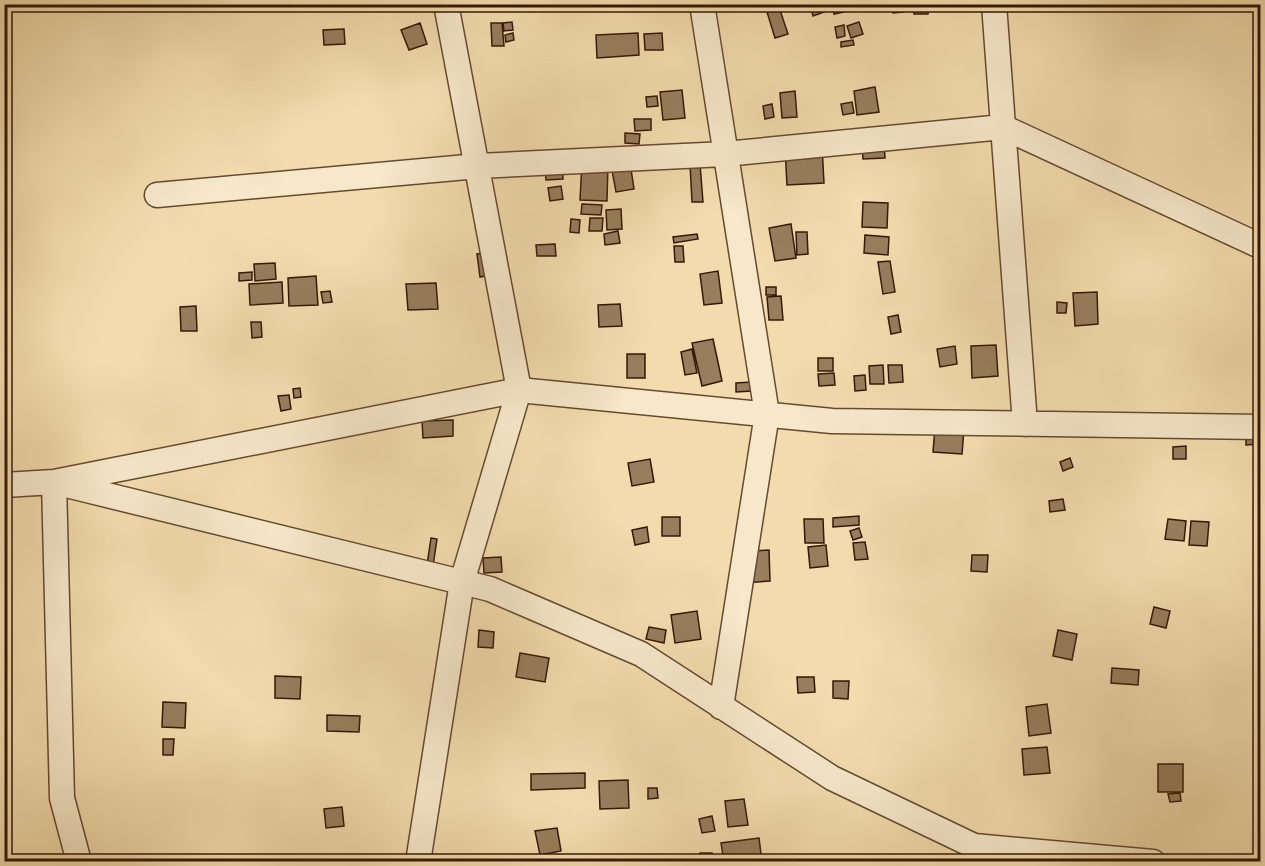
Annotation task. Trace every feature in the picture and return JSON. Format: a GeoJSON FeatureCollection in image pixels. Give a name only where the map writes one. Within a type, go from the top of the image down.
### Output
{"type":"FeatureCollection","features":[{"type":"Feature","properties":{"kind":"street"},"geometry":{"type":"LineString","coordinates":[[418,861],[462,582],[519,390],[446,4]]}},
{"type":"Feature","properties":{"kind":"street"},"geometry":{"type":"LineString","coordinates":[[702,4],[767,414],[722,707]]}},
{"type":"Feature","properties":{"kind":"street"},"geometry":{"type":"LineString","coordinates":[[994,4],[1025,424]]}},
{"type":"Feature","properties":{"kind":"street"},"geometry":{"type":"LineString","coordinates":[[157,195],[477,166],[724,154],[1003,127],[1260,246]]}},
{"type":"Feature","properties":{"kind":"street"},"geometry":{"type":"LineString","coordinates":[[4,485],[54,482],[519,390],[832,421],[1260,427]]}},
{"type":"Feature","properties":{"kind":"street"},"geometry":{"type":"LineString","coordinates":[[54,482],[490,589],[641,654],[832,778],[974,854],[1153,861]]}},
{"type":"Feature","properties":{"kind":"street"},"geometry":{"type":"LineString","coordinates":[[54,482],[62,798],[79,861]]}},
{"type":"Feature","properties":{"kind":"building"},"geometry":{"type":"Polygon","coordinates":[[[810,4],[822,4],[824,12],[813,16],[810,4]]]}},
{"type":"Feature","properties":{"kind":"building"},"geometry":{"type":"Polygon","coordinates":[[[832,4],[848,4],[849,11],[834,14],[832,4]]]}},
{"type":"Feature","properties":{"kind":"building"},"geometry":{"type":"Polygon","coordinates":[[[892,4],[902,4],[903,12],[893,13],[892,4]]]}},
{"type":"Feature","properties":{"kind":"building"},"geometry":{"type":"Polygon","coordinates":[[[914,4],[928,4],[928,14],[914,14],[914,4]]]}},
{"type":"Feature","properties":{"kind":"building"},"geometry":{"type":"Polygon","coordinates":[[[779,7],[788,34],[775,38],[767,12],[779,7]]]}},
{"type":"Feature","properties":{"kind":"building"},"geometry":{"type":"Polygon","coordinates":[[[512,22],[513,30],[504,31],[503,23],[512,22]]]}},
{"type":"Feature","properties":{"kind":"building"},"geometry":{"type":"Polygon","coordinates":[[[859,22],[863,34],[851,38],[847,26],[859,22]]]}},
{"type":"Feature","properties":{"kind":"building"},"geometry":{"type":"Polygon","coordinates":[[[420,23],[427,44],[409,50],[401,30],[420,23]]]}},
{"type":"Feature","properties":{"kind":"building"},"geometry":{"type":"Polygon","coordinates":[[[491,23],[502,23],[504,46],[492,46],[491,23]]]}},
{"type":"Feature","properties":{"kind":"building"},"geometry":{"type":"Polygon","coordinates":[[[844,25],[845,36],[837,38],[835,27],[844,25]]]}},
{"type":"Feature","properties":{"kind":"building"},"geometry":{"type":"Polygon","coordinates":[[[344,29],[345,44],[324,45],[323,30],[344,29]]]}},
{"type":"Feature","properties":{"kind":"building"},"geometry":{"type":"Polygon","coordinates":[[[513,33],[514,40],[506,42],[505,35],[513,33]]]}},
{"type":"Feature","properties":{"kind":"building"},"geometry":{"type":"Polygon","coordinates":[[[638,33],[639,55],[597,58],[596,35],[638,33]]]}},
{"type":"Feature","properties":{"kind":"building"},"geometry":{"type":"Polygon","coordinates":[[[662,33],[663,50],[645,50],[644,34],[662,33]]]}},
{"type":"Feature","properties":{"kind":"building"},"geometry":{"type":"Polygon","coordinates":[[[853,40],[854,45],[841,47],[841,42],[853,40]]]}},
{"type":"Feature","properties":{"kind":"building"},"geometry":{"type":"Polygon","coordinates":[[[875,87],[879,112],[857,115],[854,91],[875,87]]]}},
{"type":"Feature","properties":{"kind":"building"},"geometry":{"type":"Polygon","coordinates":[[[682,90],[685,118],[663,120],[660,92],[682,90]]]}},
{"type":"Feature","properties":{"kind":"building"},"geometry":{"type":"Polygon","coordinates":[[[795,91],[797,117],[782,118],[780,93],[795,91]]]}},
{"type":"Feature","properties":{"kind":"building"},"geometry":{"type":"Polygon","coordinates":[[[657,96],[658,106],[647,107],[646,97],[657,96]]]}},
{"type":"Feature","properties":{"kind":"building"},"geometry":{"type":"Polygon","coordinates":[[[852,102],[854,113],[843,115],[841,104],[852,102]]]}},
{"type":"Feature","properties":{"kind":"building"},"geometry":{"type":"Polygon","coordinates":[[[772,104],[774,117],[765,119],[763,106],[772,104]]]}},
{"type":"Feature","properties":{"kind":"building"},"geometry":{"type":"Polygon","coordinates":[[[634,119],[651,119],[651,130],[635,131],[634,119]]]}},
{"type":"Feature","properties":{"kind":"building"},"geometry":{"type":"Polygon","coordinates":[[[625,133],[640,134],[639,144],[625,143],[625,133]]]}},
{"type":"Feature","properties":{"kind":"building"},"geometry":{"type":"Polygon","coordinates":[[[884,144],[885,158],[863,159],[862,145],[884,144]]]}},
{"type":"Feature","properties":{"kind":"building"},"geometry":{"type":"Polygon","coordinates":[[[822,146],[824,183],[787,185],[785,148],[822,146]]]}},
{"type":"Feature","properties":{"kind":"building"},"geometry":{"type":"Polygon","coordinates":[[[629,156],[634,189],[616,192],[610,159],[629,156]]]}},
{"type":"Feature","properties":{"kind":"building"},"geometry":{"type":"Polygon","coordinates":[[[582,162],[608,163],[607,201],[580,200],[582,162]]]}},
{"type":"Feature","properties":{"kind":"building"},"geometry":{"type":"Polygon","coordinates":[[[562,163],[563,179],[546,180],[545,164],[562,163]]]}},
{"type":"Feature","properties":{"kind":"building"},"geometry":{"type":"Polygon","coordinates":[[[690,164],[700,164],[703,202],[692,202],[690,164]]]}},
{"type":"Feature","properties":{"kind":"building"},"geometry":{"type":"Polygon","coordinates":[[[561,186],[563,199],[550,201],[548,188],[561,186]]]}},
{"type":"Feature","properties":{"kind":"building"},"geometry":{"type":"Polygon","coordinates":[[[863,202],[888,203],[887,228],[862,227],[863,202]]]}},
{"type":"Feature","properties":{"kind":"building"},"geometry":{"type":"Polygon","coordinates":[[[582,204],[602,205],[601,215],[581,214],[582,204]]]}},
{"type":"Feature","properties":{"kind":"building"},"geometry":{"type":"Polygon","coordinates":[[[621,209],[622,229],[607,230],[606,210],[621,209]]]}},
{"type":"Feature","properties":{"kind":"building"},"geometry":{"type":"Polygon","coordinates":[[[590,218],[603,218],[602,231],[589,231],[590,218]]]}},
{"type":"Feature","properties":{"kind":"building"},"geometry":{"type":"Polygon","coordinates":[[[571,219],[580,220],[579,233],[570,232],[571,219]]]}},
{"type":"Feature","properties":{"kind":"building"},"geometry":{"type":"Polygon","coordinates":[[[791,224],[796,258],[775,261],[769,228],[791,224]]]}},
{"type":"Feature","properties":{"kind":"building"},"geometry":{"type":"Polygon","coordinates":[[[618,231],[620,243],[605,245],[604,234],[618,231]]]}},
{"type":"Feature","properties":{"kind":"building"},"geometry":{"type":"Polygon","coordinates":[[[796,232],[807,232],[808,254],[797,255],[796,232]]]}},
{"type":"Feature","properties":{"kind":"building"},"geometry":{"type":"Polygon","coordinates":[[[697,234],[698,239],[674,243],[673,237],[697,234]]]}},
{"type":"Feature","properties":{"kind":"building"},"geometry":{"type":"Polygon","coordinates":[[[865,235],[889,237],[888,255],[864,253],[865,235]]]}},
{"type":"Feature","properties":{"kind":"building"},"geometry":{"type":"Polygon","coordinates":[[[555,244],[556,256],[537,256],[536,245],[555,244]]]}},
{"type":"Feature","properties":{"kind":"building"},"geometry":{"type":"Polygon","coordinates":[[[674,246],[683,246],[684,262],[675,262],[674,246]]]}},
{"type":"Feature","properties":{"kind":"building"},"geometry":{"type":"Polygon","coordinates":[[[499,251],[502,273],[480,277],[477,254],[499,251]]]}},
{"type":"Feature","properties":{"kind":"building"},"geometry":{"type":"Polygon","coordinates":[[[890,261],[895,292],[883,294],[878,262],[890,261]]]}},
{"type":"Feature","properties":{"kind":"building"},"geometry":{"type":"Polygon","coordinates":[[[275,263],[276,279],[255,281],[254,264],[275,263]]]}},
{"type":"Feature","properties":{"kind":"building"},"geometry":{"type":"Polygon","coordinates":[[[718,271],[722,303],[704,305],[700,274],[718,271]]]}},
{"type":"Feature","properties":{"kind":"building"},"geometry":{"type":"Polygon","coordinates":[[[252,272],[252,280],[239,281],[239,273],[252,272]]]}},
{"type":"Feature","properties":{"kind":"building"},"geometry":{"type":"Polygon","coordinates":[[[316,276],[318,305],[289,306],[288,278],[316,276]]]}},
{"type":"Feature","properties":{"kind":"building"},"geometry":{"type":"Polygon","coordinates":[[[282,282],[283,303],[250,305],[249,284],[282,282]]]}},
{"type":"Feature","properties":{"kind":"building"},"geometry":{"type":"Polygon","coordinates":[[[436,283],[438,309],[408,310],[406,284],[436,283]]]}},
{"type":"Feature","properties":{"kind":"building"},"geometry":{"type":"Polygon","coordinates":[[[766,287],[776,287],[776,295],[766,295],[766,287]]]}},
{"type":"Feature","properties":{"kind":"building"},"geometry":{"type":"Polygon","coordinates":[[[330,291],[332,302],[323,303],[321,292],[330,291]]]}},
{"type":"Feature","properties":{"kind":"building"},"geometry":{"type":"Polygon","coordinates":[[[1097,292],[1098,324],[1075,326],[1073,293],[1097,292]]]}},
{"type":"Feature","properties":{"kind":"building"},"geometry":{"type":"Polygon","coordinates":[[[781,296],[783,320],[769,320],[767,297],[781,296]]]}},
{"type":"Feature","properties":{"kind":"building"},"geometry":{"type":"Polygon","coordinates":[[[1057,302],[1067,303],[1066,313],[1057,313],[1057,302]]]}},
{"type":"Feature","properties":{"kind":"building"},"geometry":{"type":"Polygon","coordinates":[[[620,304],[622,326],[599,327],[598,305],[620,304]]]}},
{"type":"Feature","properties":{"kind":"building"},"geometry":{"type":"Polygon","coordinates":[[[196,306],[197,331],[181,331],[180,307],[196,306]]]}},
{"type":"Feature","properties":{"kind":"building"},"geometry":{"type":"Polygon","coordinates":[[[898,315],[901,332],[891,334],[888,317],[898,315]]]}},
{"type":"Feature","properties":{"kind":"building"},"geometry":{"type":"Polygon","coordinates":[[[251,322],[261,322],[262,337],[252,338],[251,322]]]}},
{"type":"Feature","properties":{"kind":"building"},"geometry":{"type":"Polygon","coordinates":[[[713,339],[722,381],[702,386],[692,343],[713,339]]]}},
{"type":"Feature","properties":{"kind":"building"},"geometry":{"type":"Polygon","coordinates":[[[996,345],[998,376],[972,378],[971,346],[996,345]]]}},
{"type":"Feature","properties":{"kind":"building"},"geometry":{"type":"Polygon","coordinates":[[[955,346],[957,364],[940,367],[937,349],[955,346]]]}},
{"type":"Feature","properties":{"kind":"building"},"geometry":{"type":"Polygon","coordinates":[[[692,349],[697,373],[685,375],[681,352],[692,349]]]}},
{"type":"Feature","properties":{"kind":"building"},"geometry":{"type":"Polygon","coordinates":[[[627,354],[645,354],[645,378],[627,378],[627,354]]]}},
{"type":"Feature","properties":{"kind":"building"},"geometry":{"type":"Polygon","coordinates":[[[818,358],[833,358],[833,371],[818,371],[818,358]]]}},
{"type":"Feature","properties":{"kind":"building"},"geometry":{"type":"Polygon","coordinates":[[[883,365],[884,384],[870,384],[869,366],[883,365]]]}},
{"type":"Feature","properties":{"kind":"building"},"geometry":{"type":"Polygon","coordinates":[[[888,365],[902,365],[903,382],[889,383],[888,365]]]}},
{"type":"Feature","properties":{"kind":"building"},"geometry":{"type":"Polygon","coordinates":[[[834,373],[835,385],[819,386],[818,374],[834,373]]]}},
{"type":"Feature","properties":{"kind":"building"},"geometry":{"type":"Polygon","coordinates":[[[865,375],[866,390],[855,391],[854,376],[865,375]]]}},
{"type":"Feature","properties":{"kind":"building"},"geometry":{"type":"Polygon","coordinates":[[[752,382],[752,391],[736,392],[736,383],[752,382]]]}},
{"type":"Feature","properties":{"kind":"building"},"geometry":{"type":"Polygon","coordinates":[[[300,388],[301,397],[294,398],[293,389],[300,388]]]}},
{"type":"Feature","properties":{"kind":"building"},"geometry":{"type":"Polygon","coordinates":[[[289,395],[291,409],[281,411],[278,396],[289,395]]]}},
{"type":"Feature","properties":{"kind":"building"},"geometry":{"type":"Polygon","coordinates":[[[453,420],[453,436],[423,438],[422,421],[453,420]]]}},
{"type":"Feature","properties":{"kind":"building"},"geometry":{"type":"Polygon","coordinates":[[[935,427],[964,429],[962,454],[933,452],[935,427]]]}},
{"type":"Feature","properties":{"kind":"building"},"geometry":{"type":"Polygon","coordinates":[[[1260,432],[1260,444],[1246,445],[1246,433],[1260,432]]]}},
{"type":"Feature","properties":{"kind":"building"},"geometry":{"type":"Polygon","coordinates":[[[1186,446],[1186,459],[1173,459],[1173,447],[1186,446]]]}},
{"type":"Feature","properties":{"kind":"building"},"geometry":{"type":"Polygon","coordinates":[[[1070,458],[1073,467],[1063,471],[1060,462],[1070,458]]]}},
{"type":"Feature","properties":{"kind":"building"},"geometry":{"type":"Polygon","coordinates":[[[650,459],[654,482],[632,486],[628,463],[650,459]]]}},
{"type":"Feature","properties":{"kind":"building"},"geometry":{"type":"Polygon","coordinates":[[[1063,499],[1065,510],[1050,512],[1049,501],[1063,499]]]}},
{"type":"Feature","properties":{"kind":"building"},"geometry":{"type":"Polygon","coordinates":[[[859,516],[859,525],[833,527],[833,518],[859,516]]]}},
{"type":"Feature","properties":{"kind":"building"},"geometry":{"type":"Polygon","coordinates":[[[662,517],[680,517],[680,536],[662,536],[662,517]]]}},
{"type":"Feature","properties":{"kind":"building"},"geometry":{"type":"Polygon","coordinates":[[[804,519],[823,519],[824,543],[805,543],[804,519]]]}},
{"type":"Feature","properties":{"kind":"building"},"geometry":{"type":"Polygon","coordinates":[[[1168,519],[1186,521],[1184,541],[1165,539],[1168,519]]]}},
{"type":"Feature","properties":{"kind":"building"},"geometry":{"type":"Polygon","coordinates":[[[1191,521],[1209,522],[1207,546],[1189,545],[1191,521]]]}},
{"type":"Feature","properties":{"kind":"building"},"geometry":{"type":"Polygon","coordinates":[[[647,527],[649,542],[635,545],[632,530],[647,527]]]}},
{"type":"Feature","properties":{"kind":"building"},"geometry":{"type":"Polygon","coordinates":[[[859,528],[862,537],[853,540],[850,531],[859,528]]]}},
{"type":"Feature","properties":{"kind":"building"},"geometry":{"type":"Polygon","coordinates":[[[431,538],[437,539],[433,566],[427,565],[431,538]]]}},
{"type":"Feature","properties":{"kind":"building"},"geometry":{"type":"Polygon","coordinates":[[[865,542],[868,559],[855,560],[853,543],[865,542]]]}},
{"type":"Feature","properties":{"kind":"building"},"geometry":{"type":"Polygon","coordinates":[[[826,545],[828,566],[810,568],[808,547],[826,545]]]}},
{"type":"Feature","properties":{"kind":"building"},"geometry":{"type":"Polygon","coordinates":[[[769,550],[770,581],[743,583],[741,552],[769,550]]]}},
{"type":"Feature","properties":{"kind":"building"},"geometry":{"type":"Polygon","coordinates":[[[972,555],[988,555],[987,572],[971,571],[972,555]]]}},
{"type":"Feature","properties":{"kind":"building"},"geometry":{"type":"Polygon","coordinates":[[[501,557],[502,572],[484,573],[483,558],[501,557]]]}},
{"type":"Feature","properties":{"kind":"building"},"geometry":{"type":"Polygon","coordinates":[[[1154,607],[1170,611],[1166,628],[1150,624],[1154,607]]]}},
{"type":"Feature","properties":{"kind":"building"},"geometry":{"type":"Polygon","coordinates":[[[697,611],[701,639],[675,643],[671,615],[697,611]]]}},
{"type":"Feature","properties":{"kind":"building"},"geometry":{"type":"Polygon","coordinates":[[[649,627],[666,630],[664,643],[646,639],[649,627]]]}},
{"type":"Feature","properties":{"kind":"building"},"geometry":{"type":"Polygon","coordinates":[[[479,630],[494,632],[493,648],[478,647],[479,630]]]}},
{"type":"Feature","properties":{"kind":"building"},"geometry":{"type":"Polygon","coordinates":[[[1058,630],[1077,634],[1072,660],[1053,656],[1058,630]]]}},
{"type":"Feature","properties":{"kind":"building"},"geometry":{"type":"Polygon","coordinates":[[[520,653],[549,658],[545,682],[516,677],[520,653]]]}},
{"type":"Feature","properties":{"kind":"building"},"geometry":{"type":"Polygon","coordinates":[[[1112,668],[1139,670],[1138,685],[1111,683],[1112,668]]]}},
{"type":"Feature","properties":{"kind":"building"},"geometry":{"type":"Polygon","coordinates":[[[275,676],[301,677],[300,699],[275,698],[275,676]]]}},
{"type":"Feature","properties":{"kind":"building"},"geometry":{"type":"Polygon","coordinates":[[[797,677],[814,677],[815,692],[798,693],[797,677]]]}},
{"type":"Feature","properties":{"kind":"building"},"geometry":{"type":"Polygon","coordinates":[[[833,681],[849,681],[848,699],[833,698],[833,681]]]}},
{"type":"Feature","properties":{"kind":"building"},"geometry":{"type":"Polygon","coordinates":[[[163,702],[186,703],[185,728],[162,727],[163,702]]]}},
{"type":"Feature","properties":{"kind":"building"},"geometry":{"type":"Polygon","coordinates":[[[1047,704],[1051,733],[1029,736],[1026,707],[1047,704]]]}},
{"type":"Feature","properties":{"kind":"building"},"geometry":{"type":"Polygon","coordinates":[[[327,715],[360,716],[359,732],[327,731],[327,715]]]}},
{"type":"Feature","properties":{"kind":"building"},"geometry":{"type":"Polygon","coordinates":[[[163,739],[174,739],[173,755],[163,755],[163,739]]]}},
{"type":"Feature","properties":{"kind":"building"},"geometry":{"type":"Polygon","coordinates":[[[1047,747],[1050,773],[1024,775],[1022,749],[1047,747]]]}},
{"type":"Feature","properties":{"kind":"building"},"geometry":{"type":"Polygon","coordinates":[[[1158,764],[1183,764],[1183,792],[1158,792],[1158,764]]]}},
{"type":"Feature","properties":{"kind":"building"},"geometry":{"type":"Polygon","coordinates":[[[585,773],[585,788],[531,790],[531,774],[585,773]]]}},
{"type":"Feature","properties":{"kind":"building"},"geometry":{"type":"Polygon","coordinates":[[[628,780],[629,808],[600,809],[599,781],[628,780]]]}},
{"type":"Feature","properties":{"kind":"building"},"geometry":{"type":"Polygon","coordinates":[[[648,788],[657,788],[658,798],[648,799],[648,788]]]}},
{"type":"Feature","properties":{"kind":"building"},"geometry":{"type":"Polygon","coordinates":[[[1180,793],[1181,801],[1170,802],[1168,794],[1180,793]]]}},
{"type":"Feature","properties":{"kind":"building"},"geometry":{"type":"Polygon","coordinates":[[[744,799],[748,825],[728,827],[725,801],[744,799]]]}},
{"type":"Feature","properties":{"kind":"building"},"geometry":{"type":"Polygon","coordinates":[[[342,807],[344,826],[326,828],[324,809],[342,807]]]}},
{"type":"Feature","properties":{"kind":"building"},"geometry":{"type":"Polygon","coordinates":[[[712,816],[715,831],[702,833],[699,819],[712,816]]]}},
{"type":"Feature","properties":{"kind":"building"},"geometry":{"type":"Polygon","coordinates":[[[557,828],[561,851],[540,855],[535,831],[557,828]]]}},
{"type":"Feature","properties":{"kind":"building"},"geometry":{"type":"Polygon","coordinates":[[[759,838],[762,862],[724,862],[721,843],[759,838]]]}},
{"type":"Feature","properties":{"kind":"building"},"geometry":{"type":"Polygon","coordinates":[[[700,853],[712,853],[712,862],[700,862],[700,853]]]}}]}
